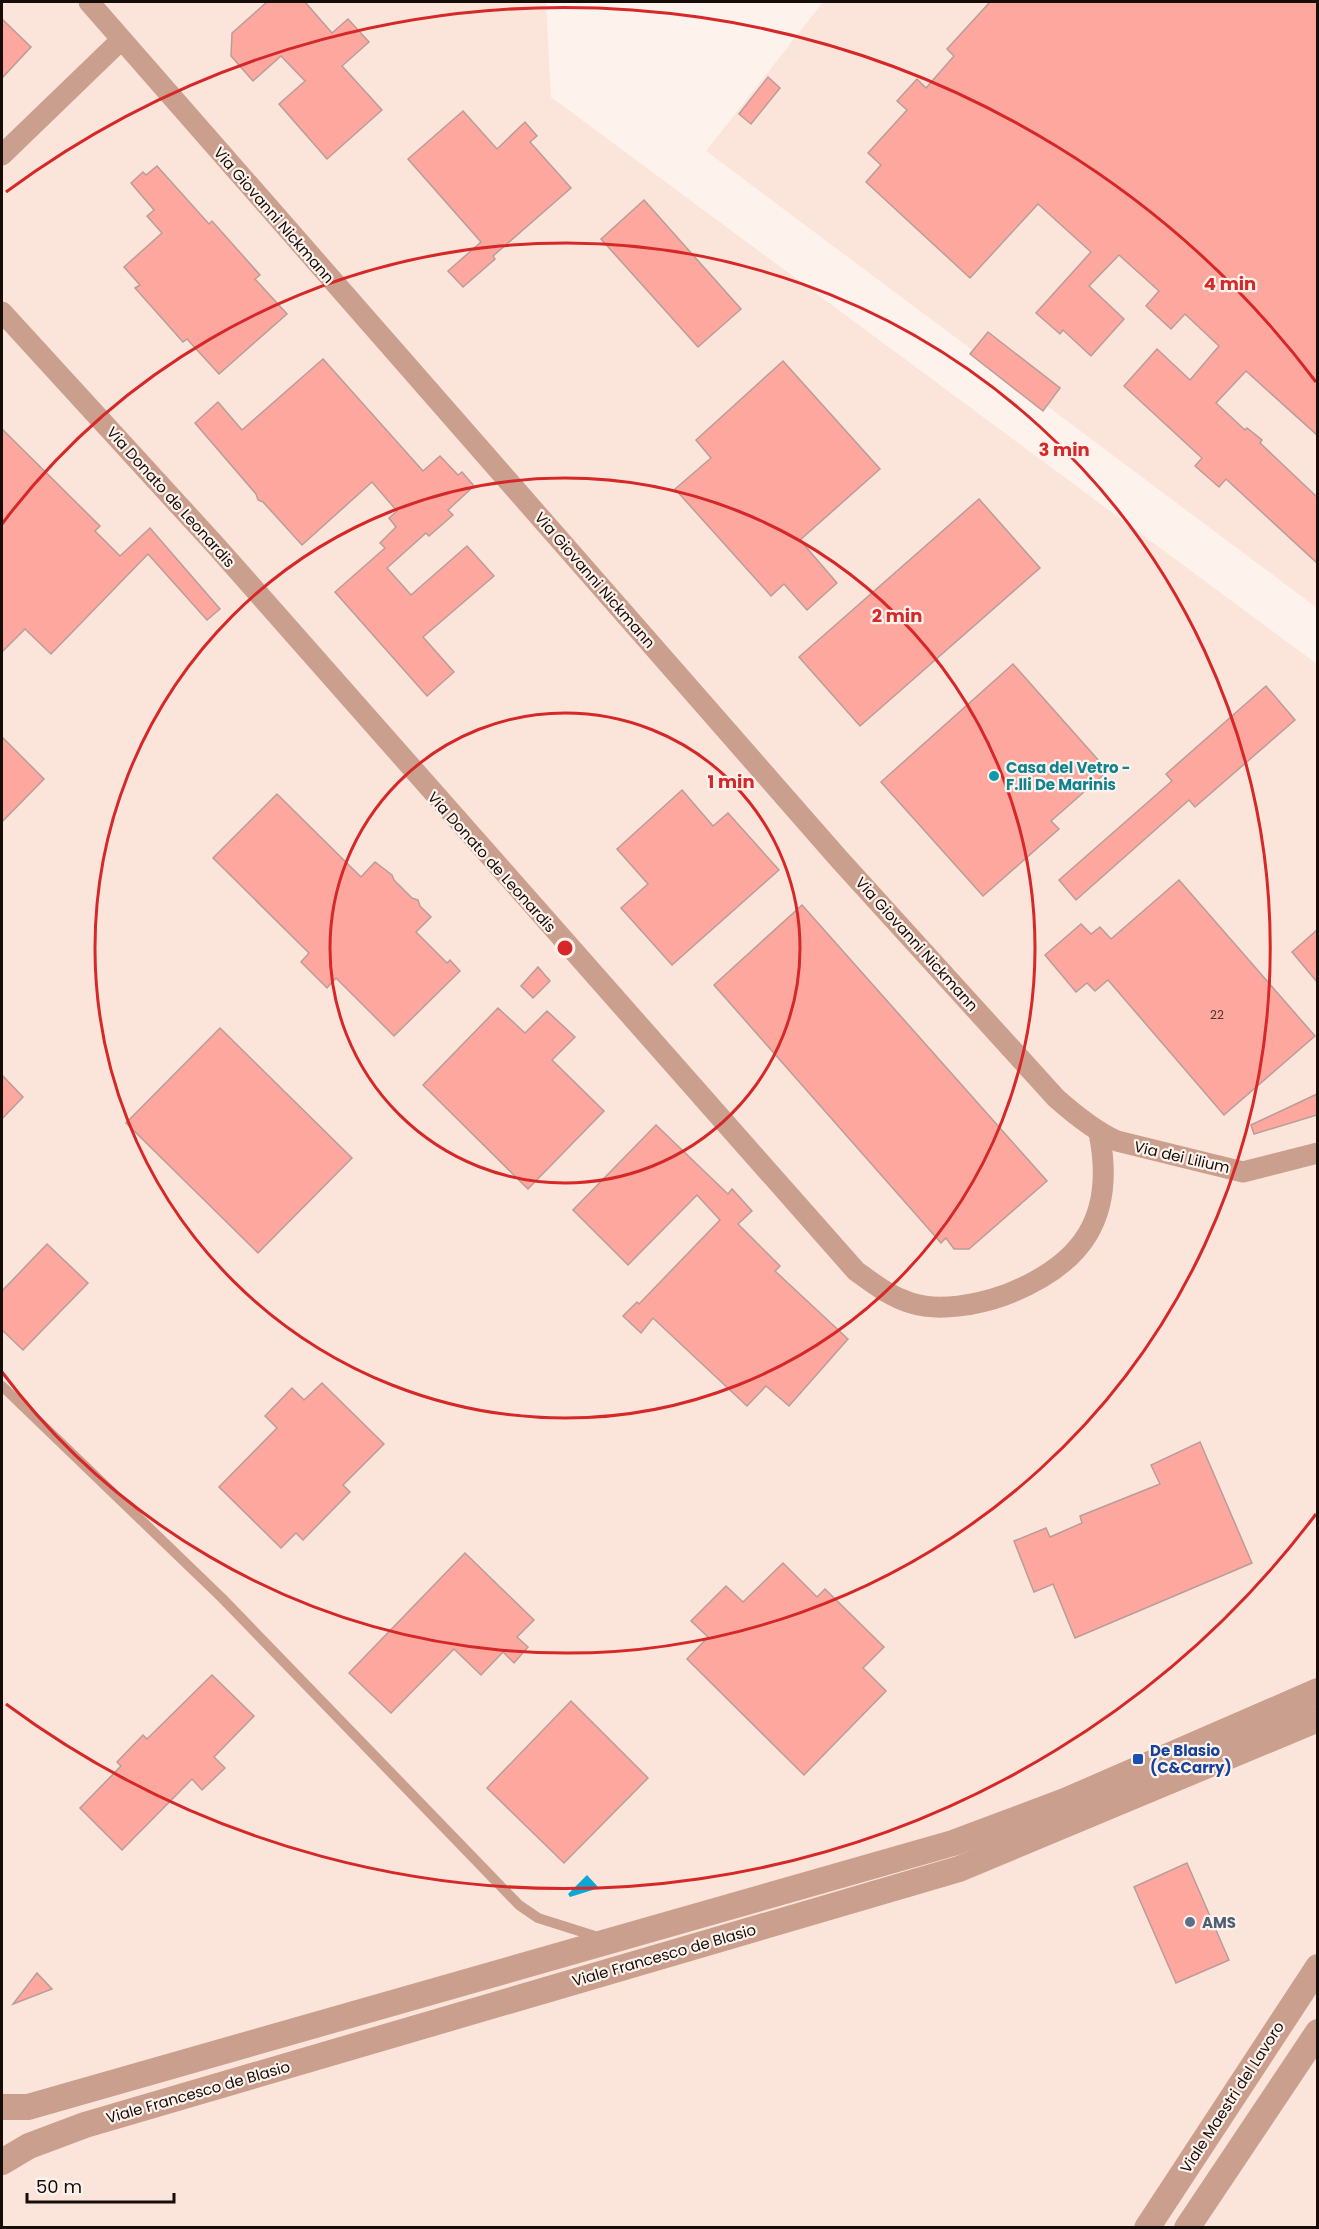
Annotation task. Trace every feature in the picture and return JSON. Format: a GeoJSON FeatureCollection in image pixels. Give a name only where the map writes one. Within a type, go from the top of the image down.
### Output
{"type":"FeatureCollection","features":[{"type":"Feature","properties":{"kind":"street","name":"Via Giovanni Nickmann"},"geometry":{"type":"LineString","coordinates":[[88,2],[839,859],[1056,1098],[1108,1137]]}},
{"type":"Feature","properties":{"kind":"street"},"geometry":{"type":"LineString","coordinates":[[2,155],[121,40]]}},
{"type":"Feature","properties":{"kind":"street","name":"Via Donato de Leonardis"},"geometry":{"type":"LineString","coordinates":[[2,312],[217,547],[856,1271],[885,1293],[913,1304],[969,1304],[1022,1288],[1056,1270],[1074,1254],[1099,1210],[1106,1182],[1108,1137]]}},
{"type":"Feature","properties":{"kind":"street","name":"Via dei Lilium"},"geometry":{"type":"LineString","coordinates":[[1108,1137],[1243,1172],[1317,1153]]}},
{"type":"Feature","properties":{"kind":"street","name":"Viale Francesco de Blasio"},"geometry":{"type":"LineString","coordinates":[[2,2107],[28,2107],[953,1843],[1065,1801],[1317,1691]]}},
{"type":"Feature","properties":{"kind":"street","name":"Viale Francesco de Blasio"},"geometry":{"type":"LineString","coordinates":[[2,2162],[29,2146],[85,2125],[959,1869],[1317,1719]]}},
{"type":"Feature","properties":{"kind":"street","name":"Viale Maestri del Lavoro"},"geometry":{"type":"LineString","coordinates":[[1147,2228],[1317,1966]]}},
{"type":"Feature","properties":{"kind":"street"},"geometry":{"type":"LineString","coordinates":[[1187,2228],[1317,2032]]}},
{"type":"Feature","properties":{"kind":"lane"},"geometry":{"type":"LineString","coordinates":[[2,1386],[222,1598],[519,1905],[538,1918],[570,1930],[616,1940]]}},
{"type":"Feature","properties":{"kind":"shaded area"},"geometry":{"type":"Polygon","coordinates":[[[2,2],[546,2],[551,97],[1317,664],[1317,2227],[2,2228],[2,2]]]}},
{"type":"Feature","properties":{"kind":"shaded area"},"geometry":{"type":"Polygon","coordinates":[[[823,2],[1317,2],[1317,608],[706,151],[823,2]]]}},
{"type":"Feature","properties":{"kind":"water"},"geometry":{"type":"Polygon","coordinates":[[[587,1875],[599,1888],[570,1897],[568,1894],[587,1875]]]}},
{"type":"Feature","properties":{"kind":"building"},"geometry":{"type":"Polygon","coordinates":[[[267,2],[305,2],[332,33],[348,19],[369,42],[342,66],[382,110],[327,159],[279,104],[305,81],[281,56],[253,81],[231,56],[232,33],[267,2]]]}},
{"type":"Feature","properties":{"kind":"building"},"geometry":{"type":"Polygon","coordinates":[[[990,2],[1317,2],[1317,435],[1246,371],[1216,403],[1245,430],[1247,428],[1262,440],[1260,443],[1317,497],[1317,563],[1226,479],[1219,487],[1195,466],[1202,458],[1124,386],[1157,349],[1190,380],[1219,346],[1185,314],[1171,329],[1146,306],[1159,291],[1119,255],[1089,286],[1124,319],[1091,356],[1063,330],[1060,334],[1036,313],[1091,252],[1038,204],[970,278],[866,182],[881,165],[868,153],[907,110],[897,101],[917,79],[926,88],[954,56],[947,49],[990,2]]]}},
{"type":"Feature","properties":{"kind":"building"},"geometry":{"type":"Polygon","coordinates":[[[2,19],[31,47],[2,78],[2,19]]]}},
{"type":"Feature","properties":{"kind":"building"},"geometry":{"type":"Polygon","coordinates":[[[768,77],[780,88],[751,124],[739,114],[768,77]]]}},
{"type":"Feature","properties":{"kind":"building"},"geometry":{"type":"Polygon","coordinates":[[[463,111],[497,149],[525,122],[537,136],[530,142],[571,188],[493,256],[495,259],[463,287],[448,271],[481,242],[408,159],[463,111]]]}},
{"type":"Feature","properties":{"kind":"building"},"geometry":{"type":"Polygon","coordinates":[[[157,166],[209,224],[212,221],[260,275],[255,279],[287,314],[219,374],[187,339],[183,342],[135,288],[140,285],[124,267],[162,233],[147,216],[154,210],[131,183],[143,172],[146,175],[157,166]]]}},
{"type":"Feature","properties":{"kind":"building"},"geometry":{"type":"Polygon","coordinates":[[[644,200],[741,309],[698,347],[601,239],[644,200]]]}},
{"type":"Feature","properties":{"kind":"building"},"geometry":{"type":"Polygon","coordinates":[[[988,332],[1060,388],[1043,411],[970,354],[988,332]]]}},
{"type":"Feature","properties":{"kind":"building"},"geometry":{"type":"Polygon","coordinates":[[[323,359],[423,471],[440,456],[458,475],[462,472],[474,486],[448,510],[453,515],[429,536],[426,533],[387,568],[411,595],[467,546],[494,576],[423,637],[454,672],[427,696],[335,592],[385,548],[380,543],[396,527],[389,518],[397,511],[372,482],[302,545],[263,502],[258,500],[256,494],[195,423],[218,402],[242,430],[323,359]]]}},
{"type":"Feature","properties":{"kind":"building"},"geometry":{"type":"Polygon","coordinates":[[[783,361],[880,469],[800,540],[837,583],[807,610],[784,584],[771,596],[675,489],[711,458],[696,440],[783,361]]]}},
{"type":"Feature","properties":{"kind":"building"},"geometry":{"type":"Polygon","coordinates":[[[2,429],[100,526],[95,531],[120,556],[150,528],[220,609],[207,620],[148,554],[51,654],[25,629],[2,652],[2,429]]]}},
{"type":"Feature","properties":{"kind":"building"},"geometry":{"type":"Polygon","coordinates":[[[979,499],[1040,568],[860,726],[799,657],[979,499]]]}},
{"type":"Feature","properties":{"kind":"building","name":"Casa del Vetro - F.lli De Marinis"},"geometry":{"type":"Polygon","coordinates":[[[1013,664],[1108,771],[1051,821],[1059,829],[983,896],[881,782],[1013,664]]]}},
{"type":"Feature","properties":{"kind":"building"},"geometry":{"type":"Polygon","coordinates":[[[1266,686],[1295,720],[1195,807],[1189,800],[1076,900],[1059,880],[1172,781],[1166,774],[1266,686]]]}},
{"type":"Feature","properties":{"kind":"building"},"geometry":{"type":"Polygon","coordinates":[[[2,737],[44,779],[2,822],[2,737]]]}},
{"type":"Feature","properties":{"kind":"building"},"geometry":{"type":"Polygon","coordinates":[[[682,790],[713,826],[728,813],[779,870],[672,965],[621,908],[648,884],[617,849],[682,790]]]}},
{"type":"Feature","properties":{"kind":"building"},"geometry":{"type":"Polygon","coordinates":[[[277,794],[361,877],[375,862],[392,875],[412,898],[418,900],[420,906],[431,917],[416,932],[447,963],[450,960],[460,971],[394,1036],[336,978],[327,988],[301,962],[309,953],[213,858],[277,794]]]}},
{"type":"Feature","properties":{"kind":"building"},"geometry":{"type":"Polygon","coordinates":[[[1179,880],[1315,1036],[1224,1115],[1108,980],[1095,991],[1087,983],[1076,992],[1045,955],[1081,924],[1091,934],[1100,927],[1111,939],[1179,880]]]}},
{"type":"Feature","properties":{"kind":"building"},"geometry":{"type":"Polygon","coordinates":[[[802,905],[1047,1181],[969,1249],[954,1249],[946,1238],[941,1243],[714,985],[802,905]]]}},
{"type":"Feature","properties":{"kind":"building"},"geometry":{"type":"Polygon","coordinates":[[[1317,930],[1317,982],[1292,952],[1317,930]]]}},
{"type":"Feature","properties":{"kind":"building"},"geometry":{"type":"Polygon","coordinates":[[[538,967],[550,981],[533,998],[521,986],[538,967]]]}},
{"type":"Feature","properties":{"kind":"building"},"geometry":{"type":"Polygon","coordinates":[[[498,1008],[525,1033],[547,1011],[575,1037],[552,1060],[604,1111],[528,1189],[423,1085],[498,1008]]]}},
{"type":"Feature","properties":{"kind":"building"},"geometry":{"type":"Polygon","coordinates":[[[220,1028],[352,1158],[258,1253],[126,1123],[220,1028]]]}},
{"type":"Feature","properties":{"kind":"building"},"geometry":{"type":"Polygon","coordinates":[[[2,1075],[23,1097],[2,1119],[2,1075]]]}},
{"type":"Feature","properties":{"kind":"building"},"geometry":{"type":"Polygon","coordinates":[[[1317,1094],[1317,1115],[1254,1134],[1251,1125],[1317,1094]]]}},
{"type":"Feature","properties":{"kind":"building"},"geometry":{"type":"Polygon","coordinates":[[[656,1125],[728,1194],[732,1189],[752,1211],[738,1224],[780,1266],[775,1271],[848,1339],[789,1406],[766,1386],[747,1406],[653,1318],[641,1333],[623,1316],[637,1302],[639,1304],[720,1220],[697,1195],[628,1265],[573,1210],[656,1125]]]}},
{"type":"Feature","properties":{"kind":"building"},"geometry":{"type":"Polygon","coordinates":[[[47,1244],[88,1283],[23,1350],[2,1330],[2,1291],[47,1244]]]}},
{"type":"Feature","properties":{"kind":"building"},"geometry":{"type":"Polygon","coordinates":[[[322,1383],[384,1444],[343,1485],[350,1492],[303,1540],[296,1533],[281,1548],[219,1487],[277,1428],[265,1416],[292,1388],[304,1400],[322,1383]]]}},
{"type":"Feature","properties":{"kind":"building"},"geometry":{"type":"Polygon","coordinates":[[[1200,1442],[1252,1563],[1075,1638],[1053,1584],[1034,1592],[1014,1541],[1046,1528],[1050,1537],[1082,1523],[1080,1516],[1160,1484],[1151,1465],[1200,1442]]]}},
{"type":"Feature","properties":{"kind":"building"},"geometry":{"type":"Polygon","coordinates":[[[465,1553],[534,1620],[517,1637],[528,1647],[514,1663],[503,1652],[481,1675],[454,1649],[391,1713],[349,1673],[465,1553]]]}},
{"type":"Feature","properties":{"kind":"building"},"geometry":{"type":"Polygon","coordinates":[[[783,1563],[817,1597],[825,1589],[884,1647],[863,1668],[886,1691],[804,1775],[687,1659],[708,1637],[691,1621],[726,1586],[743,1602],[783,1563]]]}},
{"type":"Feature","properties":{"kind":"building"},"geometry":{"type":"Polygon","coordinates":[[[212,1675],[254,1716],[214,1757],[225,1768],[202,1790],[192,1779],[122,1850],[80,1808],[121,1766],[117,1762],[143,1735],[147,1739],[212,1675]]]}},
{"type":"Feature","properties":{"kind":"building"},"geometry":{"type":"Polygon","coordinates":[[[571,1701],[648,1778],[564,1863],[487,1788],[571,1701]]]}},
{"type":"Feature","properties":{"kind":"building"},"geometry":{"type":"Polygon","coordinates":[[[1187,1863],[1229,1960],[1176,1983],[1134,1887],[1187,1863]]]}},
{"type":"Feature","properties":{"kind":"building"},"geometry":{"type":"Polygon","coordinates":[[[37,1973],[52,1989],[13,2004],[37,1973]]]}},
{"type":"Feature","properties":{"kind":"place","name":"Casa del Vetro - F.lli De Marinis"},"geometry":{"type":"Point","coordinates":[994,776]}},
{"type":"Feature","properties":{"kind":"place","name":"De Blasio (C&Carry)"},"geometry":{"type":"Point","coordinates":[1138,1759]}},
{"type":"Feature","properties":{"kind":"place","name":"AMS"},"geometry":{"type":"Point","coordinates":[1190,1922]}}]}
